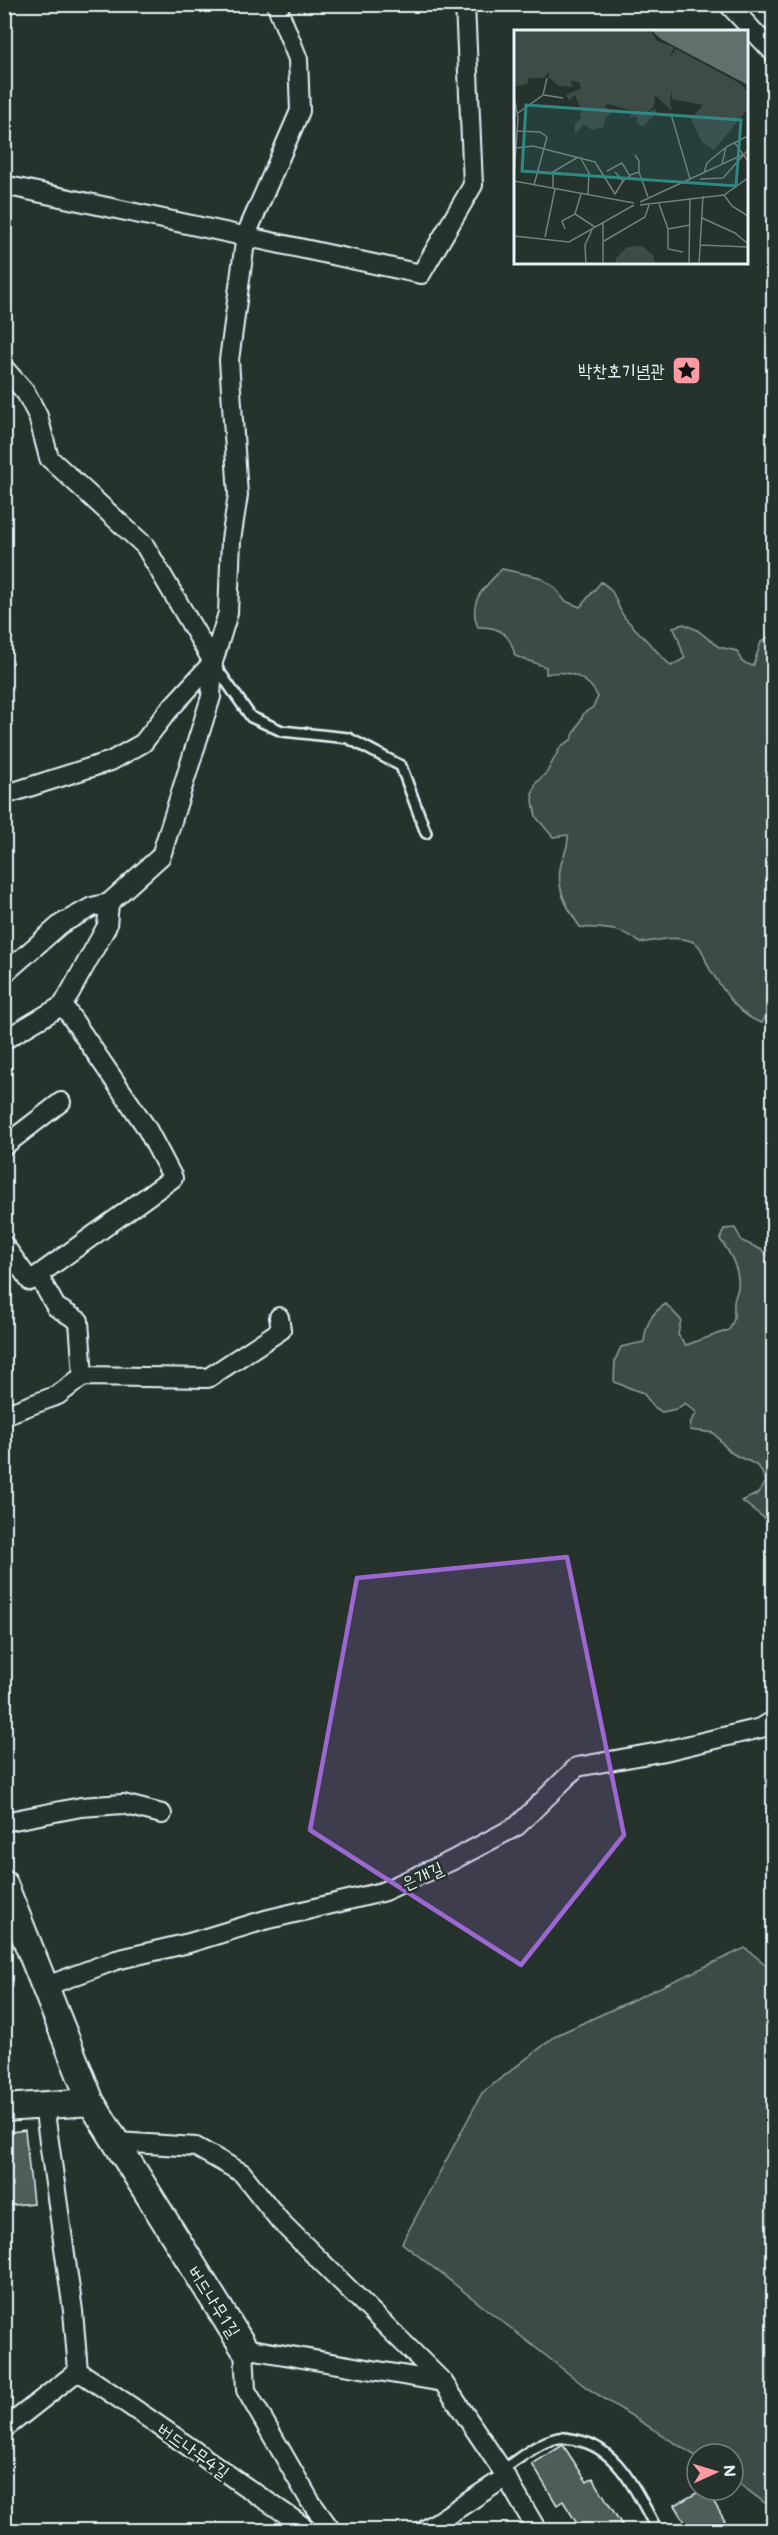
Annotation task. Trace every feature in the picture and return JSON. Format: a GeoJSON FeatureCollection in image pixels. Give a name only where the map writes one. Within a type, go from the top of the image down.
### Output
{"type":"FeatureCollection","features":[{"type":"Feature","properties":{"kind":"street"},"geometry":{"type":"LineString","coordinates":[[4,974],[62,924],[92,907],[109,903],[161,856],[211,697],[213,662],[228,613],[231,540],[238,495],[229,360],[246,235],[300,111],[298,59],[276,4]]}},
{"type":"Feature","properties":{"kind":"street"},"geometry":{"type":"LineString","coordinates":[[4,185],[422,274],[473,185],[465,4]]}},
{"type":"Feature","properties":{"kind":"street"},"geometry":{"type":"LineString","coordinates":[[728,4],[774,53]]}},
{"type":"Feature","properties":{"kind":"street"},"geometry":{"type":"LineString","coordinates":[[4,368],[26,393],[38,416],[49,458],[145,546],[213,662]]}},
{"type":"Feature","properties":{"kind":"street"},"geometry":{"type":"LineString","coordinates":[[4,795],[111,761],[143,743],[168,711],[213,662]]}},
{"type":"Feature","properties":{"kind":"street"},"geometry":{"type":"LineString","coordinates":[[4,1040],[63,1005],[107,926],[109,903]]}},
{"type":"Feature","properties":{"kind":"street"},"geometry":{"type":"LineString","coordinates":[[4,1245],[30,1281],[173,1178],[146,1127],[63,1005]]}},
{"type":"Feature","properties":{"kind":"street"},"geometry":{"type":"LineString","coordinates":[[4,1146],[61,1102]]}},
{"type":"Feature","properties":{"kind":"street"},"geometry":{"type":"LineString","coordinates":[[38,1275],[56,1307],[79,1321],[83,1376]]}},
{"type":"Feature","properties":{"kind":"street"},"geometry":{"type":"LineString","coordinates":[[4,1415],[58,1395],[83,1376],[208,1378],[281,1330],[279,1317]]}},
{"type":"Feature","properties":{"kind":"street","name":"은개길"},"geometry":{"type":"LineString","coordinates":[[44,1987],[116,1960],[189,1943],[265,1920],[382,1892],[451,1861],[517,1826],[578,1767],[665,1751],[761,1728],[774,1720]]}},
{"type":"Feature","properties":{"kind":"street"},"geometry":{"type":"LineString","coordinates":[[4,1822],[72,1809],[123,1804],[162,1814]]}},
{"type":"Feature","properties":{"kind":"street","name":"버드나무1길"},"geometry":{"type":"LineString","coordinates":[[4,1884],[33,1951],[44,1987],[91,2102],[244,2348],[443,2382]]}},
{"type":"Feature","properties":{"kind":"street"},"geometry":{"type":"LineString","coordinates":[[4,2108],[91,2102]]}},
{"type":"Feature","properties":{"kind":"street"},"geometry":{"type":"LineString","coordinates":[[4,2429],[78,2371],[73,2311],[44,2106]]}},
{"type":"Feature","properties":{"kind":"street"},"geometry":{"type":"LineString","coordinates":[[117,2142],[196,2147],[242,2173],[280,2221],[443,2382],[504,2473],[537,2530]]}},
{"type":"Feature","properties":{"kind":"street"},"geometry":{"type":"LineString","coordinates":[[244,2348],[246,2390],[310,2501],[331,2530]]}},
{"type":"Feature","properties":{"kind":"street","name":"버드나무4길"},"geometry":{"type":"LineString","coordinates":[[78,2371],[169,2431],[308,2530]]}},
{"type":"Feature","properties":{"kind":"street"},"geometry":{"type":"LineString","coordinates":[[425,2530],[504,2473]]}},
{"type":"Feature","properties":{"kind":"lane"},"geometry":{"type":"LineString","coordinates":[[213,662],[251,717],[282,731],[348,738],[401,766],[426,833]]}},
{"type":"Feature","properties":{"kind":"lane"},"geometry":{"type":"LineString","coordinates":[[504,2473],[546,2441],[560,2437],[585,2441],[608,2455],[629,2479],[657,2530]]}},
{"type":"Feature","properties":{"kind":"highlighted area"},"geometry":{"type":"Polygon","coordinates":[[[567,1557],[624,1835],[521,1965],[310,1830],[357,1578],[567,1557]]]}},
{"type":"Feature","properties":{"kind":"shaded area"},"geometry":{"type":"Polygon","coordinates":[[[502,569],[539,577],[554,587],[565,601],[580,607],[601,582],[613,594],[625,618],[671,666],[685,658],[673,627],[684,624],[697,630],[719,647],[737,651],[742,662],[753,666],[761,642],[773,634],[774,1007],[771,1007],[762,1023],[753,1020],[732,1002],[708,967],[696,943],[678,938],[640,943],[619,931],[580,927],[571,913],[563,897],[560,881],[561,864],[568,835],[553,837],[536,817],[532,795],[536,783],[547,772],[561,746],[571,740],[584,713],[593,707],[598,697],[589,684],[576,676],[562,673],[546,674],[546,667],[515,656],[511,642],[498,630],[478,627],[475,618],[476,602],[479,595],[502,569]]]}},
{"type":"Feature","properties":{"kind":"shaded area"},"geometry":{"type":"Polygon","coordinates":[[[735,1228],[742,1241],[762,1250],[773,1259],[773,1525],[742,1501],[757,1494],[766,1482],[758,1467],[732,1453],[714,1433],[690,1430],[691,1421],[697,1413],[685,1403],[677,1409],[662,1412],[654,1407],[643,1393],[614,1382],[615,1360],[621,1347],[644,1342],[650,1320],[666,1304],[681,1320],[678,1335],[686,1345],[729,1330],[734,1318],[734,1301],[738,1281],[734,1262],[720,1239],[724,1229],[735,1228]]]}},
{"type":"Feature","properties":{"kind":"shaded area"},"geometry":{"type":"Polygon","coordinates":[[[745,1948],[773,1970],[773,2509],[745,2488],[745,2442],[685,2442],[685,2449],[587,2388],[402,2243],[482,2093],[557,2035],[745,1948]]]}},
{"type":"Feature","properties":{"kind":"building"},"geometry":{"type":"Polygon","coordinates":[[[25,2130],[33,2203],[4,2206],[4,2133],[25,2130]]]}},
{"type":"Feature","properties":{"kind":"building"},"geometry":{"type":"Polygon","coordinates":[[[563,2445],[587,2482],[593,2478],[625,2530],[581,2530],[563,2501],[557,2505],[532,2464],[563,2445]]]}},
{"type":"Feature","properties":{"kind":"building"},"geometry":{"type":"Polygon","coordinates":[[[685,2499],[685,2502],[714,2502],[730,2530],[690,2530],[675,2505],[685,2499]]]}},
{"type":"Feature","properties":{"kind":"place","name":"박찬호기념관"},"geometry":{"type":"Point","coordinates":[686,370]}}]}
